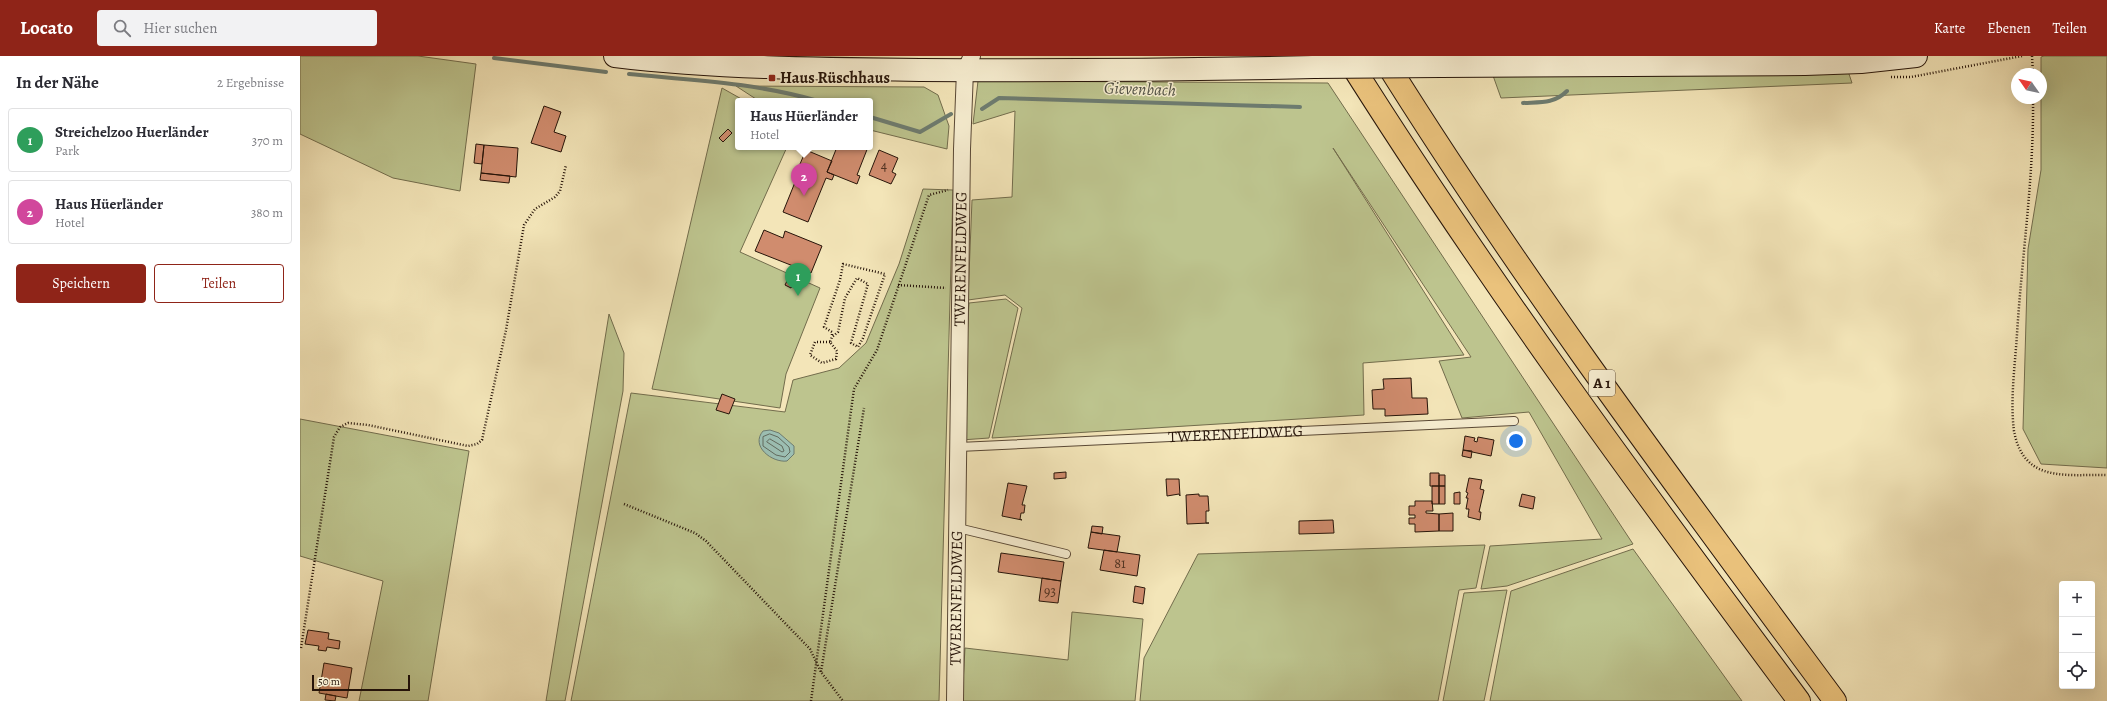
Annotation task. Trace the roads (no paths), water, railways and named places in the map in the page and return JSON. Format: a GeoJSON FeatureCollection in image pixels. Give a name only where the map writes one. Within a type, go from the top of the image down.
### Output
{"type":"FeatureCollection","features":[{"type":"Feature","properties":{"kind":"highway","name":"A 1"},"geometry":{"type":"LineString","coordinates":[[1346,56],[1389,124],[1557,372],[1799,701]]}},
{"type":"Feature","properties":{"kind":"highway","name":"A 1"},"geometry":{"type":"LineString","coordinates":[[1382,56],[1422,120],[1582,355],[1835,701]]}},
{"type":"Feature","properties":{"kind":"main road"},"geometry":{"type":"LineString","coordinates":[[622,56],[779,68],[968,63],[1314,66],[1685,65],[1916,56]]}},
{"type":"Feature","properties":{"kind":"street","name":"TWERENFELDWEG"},"geometry":{"type":"LineString","coordinates":[[955,701],[962,187],[968,63]]}},
{"type":"Feature","properties":{"kind":"lane","name":"TWERENFELDWEG"},"geometry":{"type":"LineString","coordinates":[[959,447],[1514,421]]}},
{"type":"Feature","properties":{"kind":"lane"},"geometry":{"type":"LineString","coordinates":[[958,528],[1066,554]]}},
{"type":"Feature","properties":{"kind":"water"},"geometry":{"type":"Polygon","coordinates":[[[770,430],[779,433],[794,446],[794,454],[787,461],[781,461],[769,456],[761,448],[759,442],[763,431],[770,430]]]}},
{"type":"Feature","properties":{"kind":"waterway","name":"Gievenbach"},"geometry":{"type":"LineString","coordinates":[[494,58],[606,72]]}},
{"type":"Feature","properties":{"kind":"waterway","name":"Gievenbach"},"geometry":{"type":"LineString","coordinates":[[629,74],[748,86],[806,98]]}},
{"type":"Feature","properties":{"kind":"waterway","name":"Gievenbach"},"geometry":{"type":"LineString","coordinates":[[1523,103],[1552,100],[1567,91]]}},
{"type":"Feature","properties":{"kind":"waterway","name":"Gievenbach"},"geometry":{"type":"LineString","coordinates":[[982,109],[999,98],[1300,107]]}},
{"type":"Feature","properties":{"kind":"waterway","name":"Gievenbach"},"geometry":{"type":"LineString","coordinates":[[873,118],[920,132],[951,114]]}},
{"type":"Feature","properties":{"kind":"place","name":"Haus Rüschhaus"},"geometry":{"type":"Point","coordinates":[772,78]}},
{"type":"Feature","properties":{"kind":"place","name":"Haus Hüerländer"},"geometry":{"type":"Point","coordinates":[804,196]}},
{"type":"Feature","properties":{"kind":"place","name":"Streichelzoo Huerländer"},"geometry":{"type":"Point","coordinates":[798,296]}}]}
